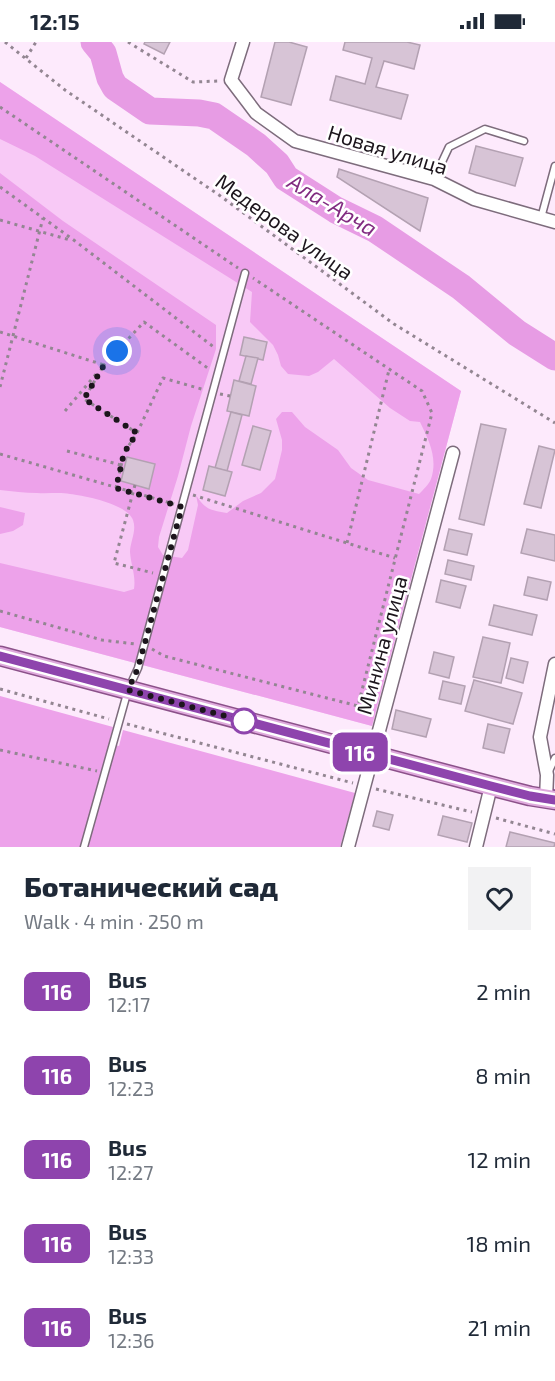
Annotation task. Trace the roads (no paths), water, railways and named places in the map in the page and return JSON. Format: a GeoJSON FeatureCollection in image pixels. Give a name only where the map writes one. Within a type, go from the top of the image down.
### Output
{"type":"FeatureCollection","features":[{"type":"Feature","properties":{"kind":"main road"},"geometry":{"type":"LineString","coordinates":[[0,656],[550,800]]}},
{"type":"Feature","properties":{"kind":"street","name":"Новая улица"},"geometry":{"type":"LineString","coordinates":[[243,42],[231,80],[256,113],[295,141],[434,180],[474,199],[555,222]]}},
{"type":"Feature","properties":{"kind":"street","name":"Минина улица"},"geometry":{"type":"LineString","coordinates":[[348,847],[453,453]]}},
{"type":"Feature","properties":{"kind":"street"},"geometry":{"type":"LineString","coordinates":[[550,800],[540,737],[555,664]]}},
{"type":"Feature","properties":{"kind":"street"},"geometry":{"type":"LineString","coordinates":[[476,847],[491,786]]}},
{"type":"Feature","properties":{"kind":"lane"},"geometry":{"type":"LineString","coordinates":[[434,180],[449,147],[485,129],[524,141]]}},
{"type":"Feature","properties":{"kind":"lane"},"geometry":{"type":"LineString","coordinates":[[541,218],[555,166]]}},
{"type":"Feature","properties":{"kind":"lane"},"geometry":{"type":"LineString","coordinates":[[84,847],[128,690],[138,668],[245,273]]}},
{"type":"Feature","properties":{"kind":"lane"},"geometry":{"type":"LineString","coordinates":[[547,775],[555,758]]}},
{"type":"Feature","properties":{"kind":"waterway","name":"Ала-Арча"},"geometry":{"type":"LineString","coordinates":[[94,42],[103,53],[115,87],[150,111],[199,113],[214,116],[256,145],[277,164],[286,178],[336,210],[375,229],[461,287],[517,333],[555,357]]}}]}
